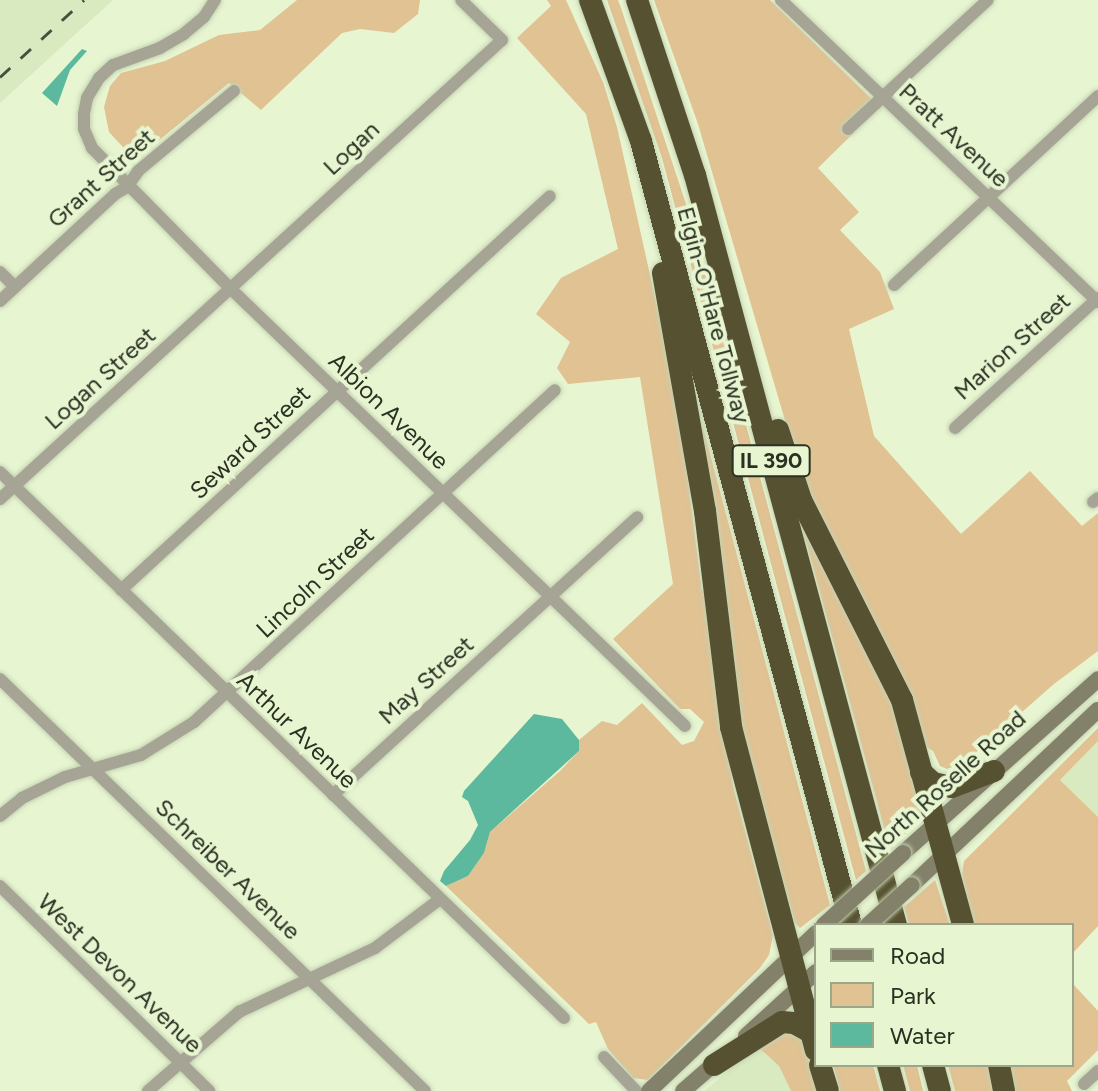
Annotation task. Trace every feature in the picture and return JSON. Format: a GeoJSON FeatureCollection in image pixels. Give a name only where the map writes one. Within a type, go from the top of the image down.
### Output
{"type":"FeatureCollection","features":[{"type":"Feature","properties":{"kind":"highway","name":"Elgin-O'Hare Tollway"},"geometry":{"type":"LineString","coordinates":[[590,0],[622,83],[651,181],[850,923]]}},
{"type":"Feature","properties":{"kind":"highway","name":"Elgin-O'Hare Tollway"},"geometry":{"type":"LineString","coordinates":[[637,0],[679,122],[895,923]]}},
{"type":"Feature","properties":{"kind":"highway"},"geometry":{"type":"LineString","coordinates":[[651,181],[660,254],[705,511],[716,632],[731,727],[791,957],[808,980],[813,1041]]}},
{"type":"Feature","properties":{"kind":"highway"},"geometry":{"type":"LineString","coordinates":[[722,276],[741,305],[801,500],[902,700],[962,923]]}},
{"type":"Feature","properties":{"kind":"highway"},"geometry":{"type":"LineString","coordinates":[[921,772],[933,783],[952,787],[994,771]]}},
{"type":"Feature","properties":{"kind":"highway"},"geometry":{"type":"LineString","coordinates":[[714,1065],[782,1022],[794,1023],[813,1041]]}},
{"type":"Feature","properties":{"kind":"highway"},"geometry":{"type":"LineString","coordinates":[[821,1067],[828,1091]]}},
{"type":"Feature","properties":{"kind":"highway"},"geometry":{"type":"LineString","coordinates":[[889,1067],[895,1091]]}},
{"type":"Feature","properties":{"kind":"highway"},"geometry":{"type":"LineString","coordinates":[[934,1067],[940,1091]]}},
{"type":"Feature","properties":{"kind":"highway"},"geometry":{"type":"LineString","coordinates":[[999,1067],[1004,1091]]}},
{"type":"Feature","properties":{"kind":"main road","name":"North Roselle Road"},"geometry":{"type":"LineString","coordinates":[[826,923],[1098,679]]}},
{"type":"Feature","properties":{"kind":"main road","name":"North Roselle Road"},"geometry":{"type":"LineString","coordinates":[[870,923],[1098,710]]}},
{"type":"Feature","properties":{"kind":"main road"},"geometry":{"type":"LineString","coordinates":[[649,1091],[814,935]]}},
{"type":"Feature","properties":{"kind":"main road"},"geometry":{"type":"LineString","coordinates":[[683,1091],[808,980]]}},
{"type":"Feature","properties":{"kind":"street","name":"Albion Avenue"},"geometry":{"type":"LineString","coordinates":[[215,0],[204,17],[173,42],[105,71],[93,87],[84,114],[84,129],[92,148],[127,187],[231,289],[685,726]]}},
{"type":"Feature","properties":{"kind":"street","name":"Logan"},"geometry":{"type":"LineString","coordinates":[[231,289],[502,40],[461,0]]}},
{"type":"Feature","properties":{"kind":"street","name":"Pratt Avenue"},"geometry":{"type":"LineString","coordinates":[[781,0],[1097,300]]}},
{"type":"Feature","properties":{"kind":"street"},"geometry":{"type":"LineString","coordinates":[[848,129],[988,0]]}},
{"type":"Feature","properties":{"kind":"street","name":"Grant Street"},"geometry":{"type":"LineString","coordinates":[[0,301],[115,194],[127,187],[138,171],[234,91]]}},
{"type":"Feature","properties":{"kind":"street"},"geometry":{"type":"LineString","coordinates":[[894,285],[1098,96]]}},
{"type":"Feature","properties":{"kind":"street","name":"Seward Street"},"geometry":{"type":"LineString","coordinates":[[121,590],[550,196]]}},
{"type":"Feature","properties":{"kind":"street"},"geometry":{"type":"LineString","coordinates":[[0,272],[15,287]]}},
{"type":"Feature","properties":{"kind":"street","name":"Logan Street"},"geometry":{"type":"LineString","coordinates":[[0,499],[231,289]]}},
{"type":"Feature","properties":{"kind":"street","name":"Marion Street"},"geometry":{"type":"LineString","coordinates":[[955,428],[1097,300]]}},
{"type":"Feature","properties":{"kind":"street","name":"Lincoln Street"},"geometry":{"type":"LineString","coordinates":[[0,816],[22,798],[65,777],[141,755],[194,722],[555,390]]}},
{"type":"Feature","properties":{"kind":"street","name":"Arthur Avenue"},"geometry":{"type":"LineString","coordinates":[[0,472],[564,1018]]}},
{"type":"Feature","properties":{"kind":"street","name":"May Street"},"geometry":{"type":"LineString","coordinates":[[333,795],[637,517]]}},
{"type":"Feature","properties":{"kind":"street","name":"Schreiber Avenue"},"geometry":{"type":"LineString","coordinates":[[0,679],[425,1091]]}},
{"type":"Feature","properties":{"kind":"street","name":"West Devon Avenue"},"geometry":{"type":"LineString","coordinates":[[0,886],[209,1091]]}},
{"type":"Feature","properties":{"kind":"street"},"geometry":{"type":"LineString","coordinates":[[148,1091],[239,1012],[375,948],[440,899]]}},
{"type":"Feature","properties":{"kind":"street"},"geometry":{"type":"LineString","coordinates":[[604,1057],[636,1091]]}},
{"type":"Feature","properties":{"kind":"street"},"geometry":{"type":"LineString","coordinates":[[1084,1084],[1098,1071]]}},
{"type":"Feature","properties":{"kind":"shaded area"},"geometry":{"type":"Polygon","coordinates":[[[0,0],[113,0],[0,103],[0,0]]]}},
{"type":"Feature","properties":{"kind":"shaded area"},"geometry":{"type":"Polygon","coordinates":[[[1098,741],[1098,817],[1060,780],[1098,741]]]}},
{"type":"Feature","properties":{"kind":"shaded area"},"geometry":{"type":"Polygon","coordinates":[[[758,1047],[779,1066],[791,1091],[704,1091],[758,1047]]]}},
{"type":"Feature","properties":{"kind":"green space"},"geometry":{"type":"Polygon","coordinates":[[[297,0],[420,0],[418,14],[394,33],[360,29],[342,33],[261,110],[229,83],[135,160],[109,132],[104,107],[110,86],[121,73],[165,61],[219,35],[260,30],[297,0]]]}},
{"type":"Feature","properties":{"kind":"green space"},"geometry":{"type":"Polygon","coordinates":[[[547,0],[566,0],[603,82],[617,127],[659,315],[687,473],[702,591],[706,591],[715,687],[734,790],[773,935],[769,955],[760,968],[648,1080],[633,1078],[608,1049],[596,1022],[589,1024],[446,886],[468,876],[484,853],[490,832],[560,771],[579,751],[579,740],[602,721],[617,725],[642,703],[682,745],[694,741],[704,722],[690,709],[680,709],[613,639],[673,584],[640,377],[568,384],[557,368],[570,342],[536,314],[561,278],[618,249],[586,114],[517,38],[551,6],[547,0]]]}},
{"type":"Feature","properties":{"kind":"green space"},"geometry":{"type":"Polygon","coordinates":[[[607,0],[618,0],[689,213],[866,871],[856,880],[662,158],[607,0]]]}},
{"type":"Feature","properties":{"kind":"green space"},"geometry":{"type":"Polygon","coordinates":[[[654,0],[770,0],[880,107],[818,168],[859,212],[840,230],[880,272],[894,309],[849,329],[874,436],[961,534],[1030,471],[1082,526],[1098,513],[1098,651],[1054,684],[965,762],[947,769],[940,766],[933,751],[923,745],[898,669],[835,551],[799,468],[698,124],[654,0]]]}},
{"type":"Feature","properties":{"kind":"green space"},"geometry":{"type":"Polygon","coordinates":[[[692,386],[830,905],[800,928],[795,923],[733,704],[692,386]]]}},
{"type":"Feature","properties":{"kind":"green space"},"geometry":{"type":"Polygon","coordinates":[[[801,523],[890,691],[923,815],[890,850],[801,523]]]}},
{"type":"Feature","properties":{"kind":"green space"},"geometry":{"type":"Polygon","coordinates":[[[1098,728],[1098,741],[1060,780],[1098,817],[1098,926],[1074,952],[1074,923],[974,923],[962,874],[964,861],[1098,728]]]}},
{"type":"Feature","properties":{"kind":"green space"},"geometry":{"type":"Polygon","coordinates":[[[935,880],[949,923],[908,923],[904,907],[935,880]]]}},
{"type":"Feature","properties":{"kind":"green space"},"geometry":{"type":"Polygon","coordinates":[[[1074,985],[1098,1011],[1098,1050],[1067,1081],[1072,1091],[1013,1091],[1008,1067],[1074,1067],[1074,985]]]}},
{"type":"Feature","properties":{"kind":"green space"},"geometry":{"type":"Polygon","coordinates":[[[791,1030],[802,1040],[819,1091],[791,1091],[779,1066],[758,1047],[791,1030]]]}},
{"type":"Feature","properties":{"kind":"green space"},"geometry":{"type":"Polygon","coordinates":[[[834,1067],[874,1067],[880,1091],[840,1091],[834,1067]]]}},
{"type":"Feature","properties":{"kind":"green space"},"geometry":{"type":"Polygon","coordinates":[[[904,1067],[917,1067],[923,1091],[910,1091],[904,1067]]]}},
{"type":"Feature","properties":{"kind":"green space"},"geometry":{"type":"Polygon","coordinates":[[[949,1067],[991,1067],[997,1091],[955,1091],[949,1067]]]}},
{"type":"Feature","properties":{"kind":"water"},"geometry":{"type":"Polygon","coordinates":[[[82,49],[87,51],[70,70],[57,106],[42,93],[82,49]]]}},
{"type":"Feature","properties":{"kind":"water"},"geometry":{"type":"Polygon","coordinates":[[[534,714],[562,719],[579,740],[579,751],[490,832],[484,853],[468,876],[446,886],[440,881],[444,871],[470,840],[478,825],[468,801],[462,797],[464,791],[534,714]]]}},
{"type":"Feature","properties":{"kind":"railway"},"geometry":{"type":"LineString","coordinates":[[0,77],[84,0]]}}]}
